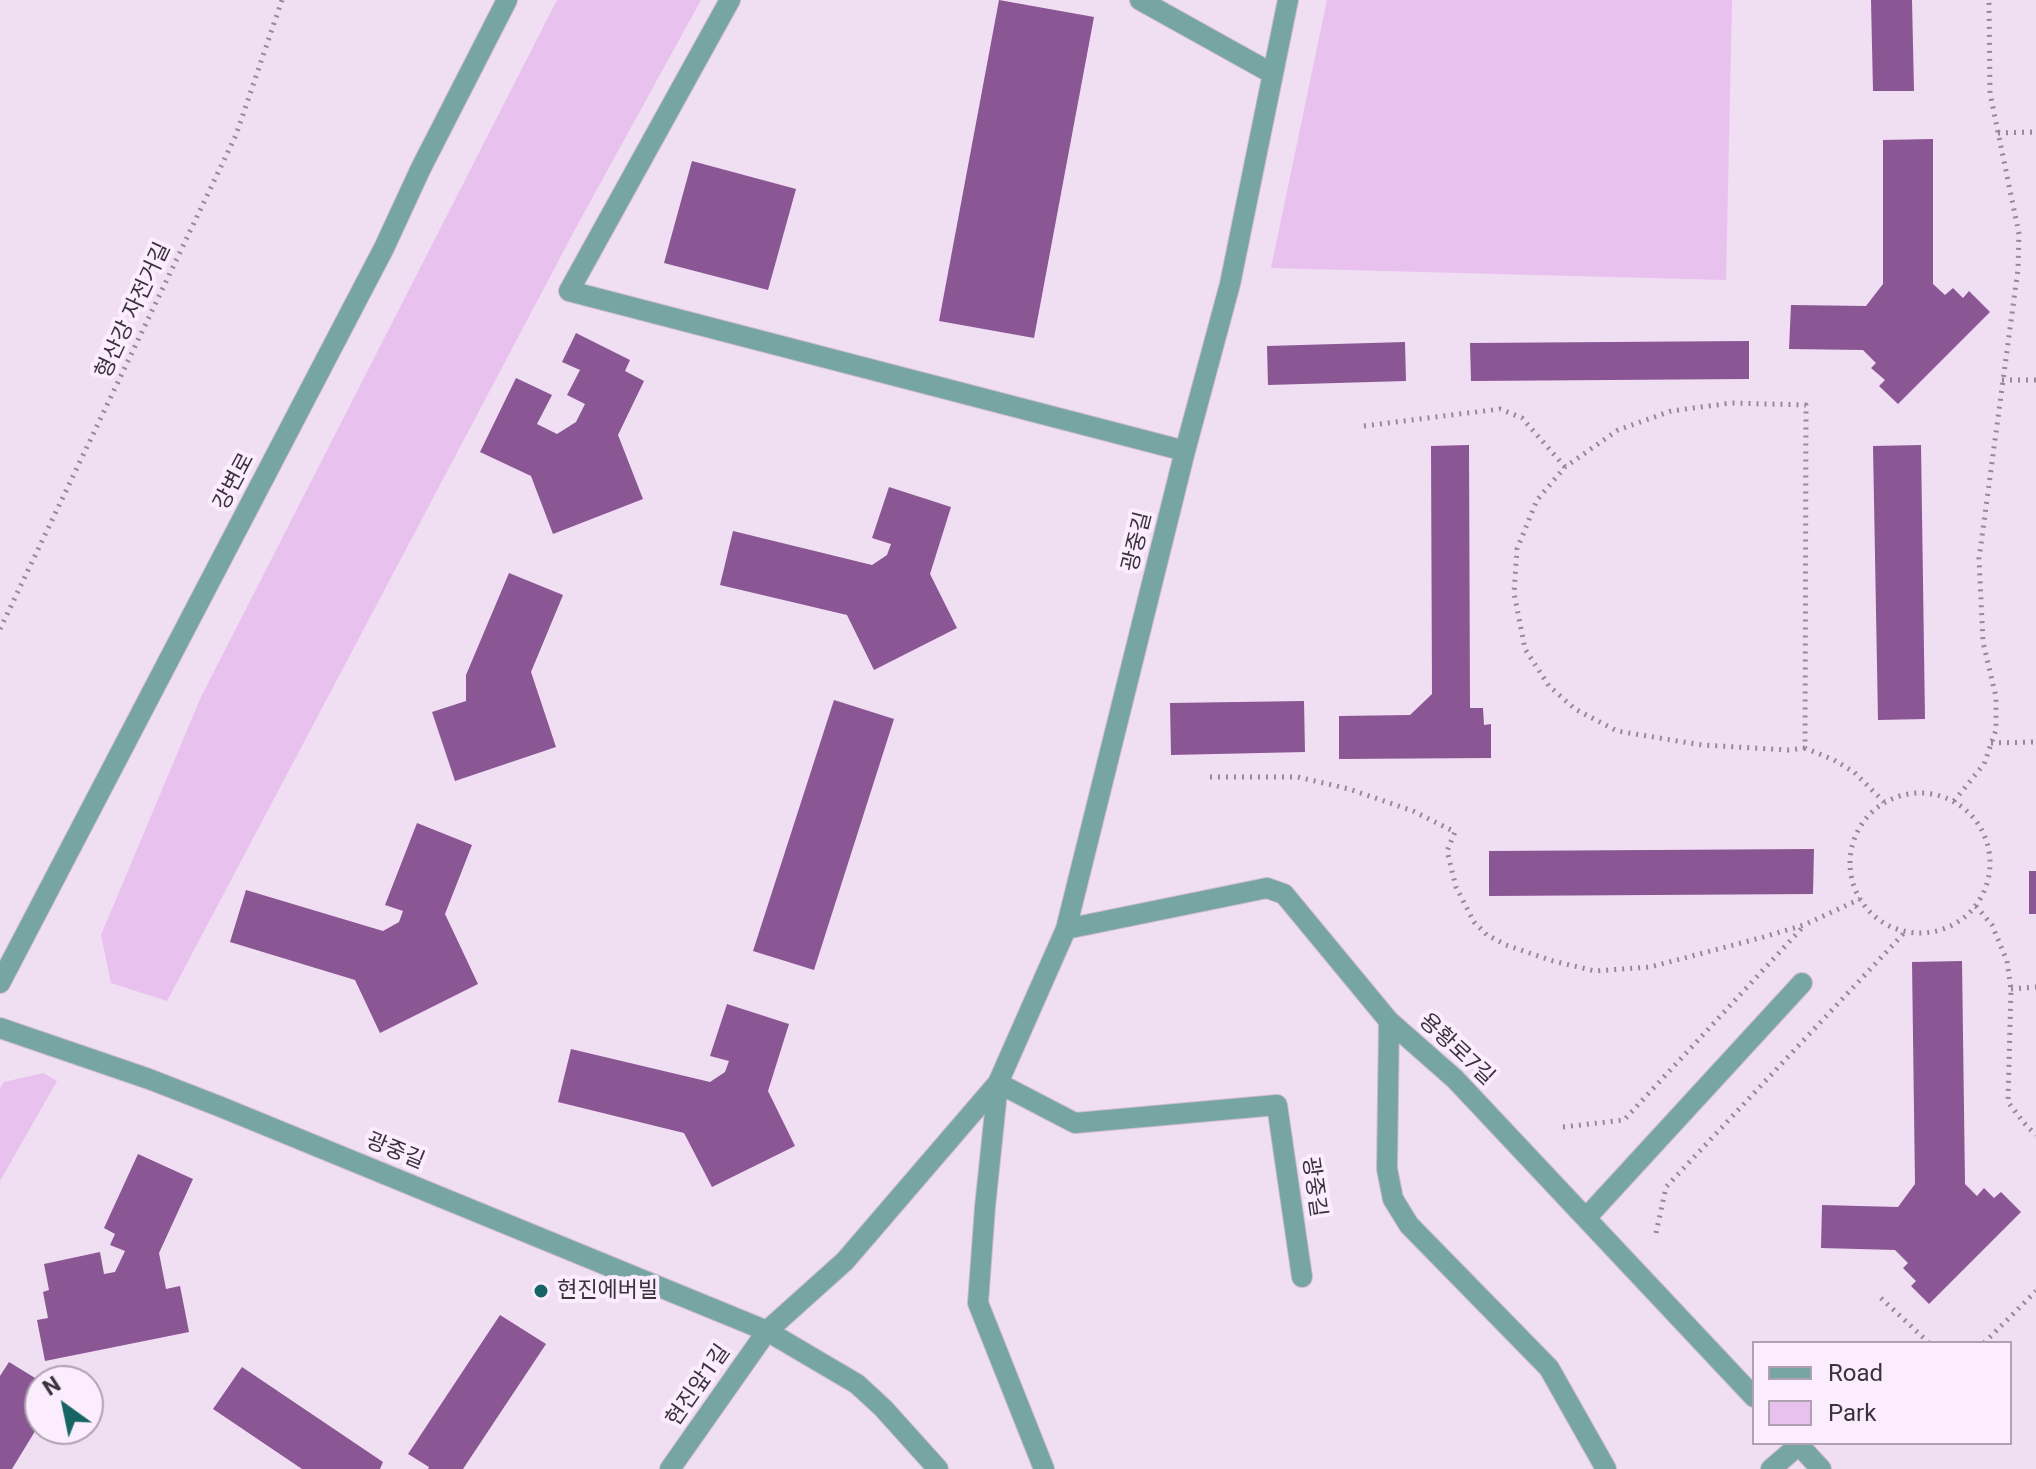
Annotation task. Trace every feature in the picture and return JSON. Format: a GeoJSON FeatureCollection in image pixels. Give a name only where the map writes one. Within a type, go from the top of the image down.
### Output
{"type":"FeatureCollection","features":[{"type":"Feature","properties":{"kind":"street","name":"강변로"},"geometry":{"type":"LineString","coordinates":[[0,983],[384,248],[507,0]]}},
{"type":"Feature","properties":{"kind":"street"},"geometry":{"type":"LineString","coordinates":[[730,0],[569,291],[1185,451]]}},
{"type":"Feature","properties":{"kind":"street"},"geometry":{"type":"LineString","coordinates":[[1140,0],[1273,74]]}},
{"type":"Feature","properties":{"kind":"street","name":"광중길"},"geometry":{"type":"LineString","coordinates":[[767,1331],[845,1261],[998,1083],[1066,929],[1185,451],[1230,284],[1288,0]]}},
{"type":"Feature","properties":{"kind":"street","name":"용황로7길"},"geometry":{"type":"LineString","coordinates":[[1066,929],[1267,888],[1284,894],[1389,1021],[1455,1079],[1752,1395]]}},
{"type":"Feature","properties":{"kind":"street"},"geometry":{"type":"LineString","coordinates":[[1586,1218],[1802,983]]}},
{"type":"Feature","properties":{"kind":"street"},"geometry":{"type":"LineString","coordinates":[[1389,1021],[1387,1169],[1393,1199],[1409,1225],[1549,1368],[1606,1469]]}},
{"type":"Feature","properties":{"kind":"street","name":"광중길"},"geometry":{"type":"LineString","coordinates":[[0,1028],[221,1107],[767,1331],[857,1384],[938,1469]]}},
{"type":"Feature","properties":{"kind":"street","name":"광중길"},"geometry":{"type":"LineString","coordinates":[[998,1083],[1075,1123],[1277,1105],[1302,1277]]}},
{"type":"Feature","properties":{"kind":"street","name":"광중길"},"geometry":{"type":"LineString","coordinates":[[998,1083],[978,1303],[1044,1469]]}},
{"type":"Feature","properties":{"kind":"street","name":"현진앞1길"},"geometry":{"type":"LineString","coordinates":[[670,1469],[767,1331]]}},
{"type":"Feature","properties":{"kind":"street"},"geometry":{"type":"LineString","coordinates":[[1771,1469],[1797,1445]]}},
{"type":"Feature","properties":{"kind":"street"},"geometry":{"type":"LineString","coordinates":[[1799,1445],[1821,1469]]}},
{"type":"Feature","properties":{"kind":"path","name":"형산강 자전거길"},"geometry":{"type":"LineString","coordinates":[[0,629],[236,135],[282,0]]}},
{"type":"Feature","properties":{"kind":"path"},"geometry":{"type":"LineString","coordinates":[[1954,801],[1984,764],[1996,730],[1996,697],[1983,642],[1979,559],[2018,269],[2019,234],[1990,93],[1989,0]]}},
{"type":"Feature","properties":{"kind":"path"},"geometry":{"type":"LineString","coordinates":[[1998,133],[2036,132]]}},
{"type":"Feature","properties":{"kind":"path"},"geometry":{"type":"LineString","coordinates":[[2002,380],[2036,380]]}},
{"type":"Feature","properties":{"kind":"path"},"geometry":{"type":"LineString","coordinates":[[1805,748],[1806,405],[1731,403],[1671,411],[1618,430],[1565,467],[1537,500],[1517,549],[1514,593],[1525,649],[1549,686],[1575,709],[1617,731],[1702,745],[1789,750],[1805,748],[1854,772],[1884,802]]}},
{"type":"Feature","properties":{"kind":"path"},"geometry":{"type":"LineString","coordinates":[[1364,426],[1500,409],[1522,418],[1565,467]]}},
{"type":"Feature","properties":{"kind":"path"},"geometry":{"type":"LineString","coordinates":[[1991,743],[2036,742]]}},
{"type":"Feature","properties":{"kind":"path"},"geometry":{"type":"LineString","coordinates":[[1210,777],[1298,777],[1349,789],[1413,811],[1455,832],[1447,851],[1456,887],[1474,922],[1487,935],[1553,961],[1595,971],[1650,967],[1804,925],[1860,899]]}},
{"type":"Feature","properties":{"kind":"path"},"geometry":{"type":"LineString","coordinates":[[1931,793],[1954,801],[1973,816],[1986,837],[1990,861],[1987,885],[1976,906],[1957,922],[1935,931],[1913,933],[1892,928],[1873,916],[1851,880],[1850,858],[1855,836],[1866,818],[1884,802],[1907,794],[1931,793]]}},
{"type":"Feature","properties":{"kind":"path"},"geometry":{"type":"LineString","coordinates":[[1976,906],[1992,925],[2007,961],[2011,989],[2008,1102],[2036,1135]]}},
{"type":"Feature","properties":{"kind":"path"},"geometry":{"type":"LineString","coordinates":[[1563,1127],[1624,1120],[1804,925]]}},
{"type":"Feature","properties":{"kind":"path"},"geometry":{"type":"LineString","coordinates":[[1656,1233],[1666,1187],[1906,931]]}},
{"type":"Feature","properties":{"kind":"path"},"geometry":{"type":"LineString","coordinates":[[2011,989],[2036,987]]}},
{"type":"Feature","properties":{"kind":"path"},"geometry":{"type":"LineString","coordinates":[[1986,1341],[2036,1291]]}},
{"type":"Feature","properties":{"kind":"path"},"geometry":{"type":"LineString","coordinates":[[1881,1298],[1927,1341]]}},
{"type":"Feature","properties":{"kind":"green space"},"geometry":{"type":"Polygon","coordinates":[[[557,0],[701,0],[579,222],[167,1001],[111,983],[101,935],[201,697],[557,0]]]}},
{"type":"Feature","properties":{"kind":"green space"},"geometry":{"type":"Polygon","coordinates":[[[1327,0],[1732,0],[1726,280],[1271,268],[1327,0]]]}},
{"type":"Feature","properties":{"kind":"green space"},"geometry":{"type":"Polygon","coordinates":[[[43,1073],[57,1081],[0,1181],[0,1089],[4,1082],[43,1073]]]}},
{"type":"Feature","properties":{"kind":"building"},"geometry":{"type":"Polygon","coordinates":[[[999,0],[1094,17],[1034,338],[939,321],[999,0]]]}},
{"type":"Feature","properties":{"kind":"building"},"geometry":{"type":"Polygon","coordinates":[[[1871,0],[1912,0],[1914,91],[1873,91],[1871,0]]]}},
{"type":"Feature","properties":{"kind":"building"},"geometry":{"type":"Polygon","coordinates":[[[1933,139],[1933,284],[1945,295],[1953,288],[1963,298],[1969,291],[1990,312],[1898,404],[1879,386],[1885,380],[1871,368],[1876,363],[1863,350],[1789,349],[1791,305],[1866,306],[1883,284],[1883,140],[1933,139]]]}},
{"type":"Feature","properties":{"kind":"building"},"geometry":{"type":"Polygon","coordinates":[[[692,161],[796,189],[768,290],[664,263],[692,161]]]}},
{"type":"Feature","properties":{"kind":"building"},"geometry":{"type":"Polygon","coordinates":[[[576,333],[630,360],[625,371],[644,381],[618,435],[643,499],[553,534],[531,476],[480,452],[516,378],[552,395],[537,424],[557,434],[576,422],[585,404],[567,395],[580,370],[562,362],[576,333]]]}},
{"type":"Feature","properties":{"kind":"building"},"geometry":{"type":"Polygon","coordinates":[[[1749,341],[1749,379],[1471,381],[1470,343],[1749,341]]]}},
{"type":"Feature","properties":{"kind":"building"},"geometry":{"type":"Polygon","coordinates":[[[1405,342],[1406,381],[1268,385],[1267,346],[1405,342]]]}},
{"type":"Feature","properties":{"kind":"building"},"geometry":{"type":"Polygon","coordinates":[[[1469,445],[1470,708],[1483,708],[1484,725],[1491,724],[1491,758],[1339,759],[1339,716],[1410,715],[1432,694],[1431,446],[1469,445]]]}},
{"type":"Feature","properties":{"kind":"building"},"geometry":{"type":"Polygon","coordinates":[[[1921,445],[1925,719],[1878,720],[1873,446],[1921,445]]]}},
{"type":"Feature","properties":{"kind":"building"},"geometry":{"type":"Polygon","coordinates":[[[889,487],[951,507],[930,574],[957,628],[874,670],[847,615],[720,585],[733,531],[872,565],[887,555],[891,544],[872,538],[889,487]]]}},
{"type":"Feature","properties":{"kind":"building"},"geometry":{"type":"Polygon","coordinates":[[[509,573],[563,595],[531,672],[556,747],[455,781],[432,712],[466,701],[466,675],[509,573]]]}},
{"type":"Feature","properties":{"kind":"building"},"geometry":{"type":"Polygon","coordinates":[[[834,700],[894,719],[814,970],[753,951],[834,700]]]}},
{"type":"Feature","properties":{"kind":"building"},"geometry":{"type":"Polygon","coordinates":[[[1304,701],[1305,752],[1171,755],[1170,703],[1304,701]]]}},
{"type":"Feature","properties":{"kind":"building"},"geometry":{"type":"Polygon","coordinates":[[[417,823],[472,845],[445,914],[478,984],[380,1033],[355,980],[230,942],[246,890],[383,931],[399,922],[403,911],[385,905],[417,823]]]}},
{"type":"Feature","properties":{"kind":"building"},"geometry":{"type":"Polygon","coordinates":[[[1814,849],[1813,894],[1489,896],[1489,851],[1814,849]]]}},
{"type":"Feature","properties":{"kind":"building"},"geometry":{"type":"Polygon","coordinates":[[[2029,871],[2036,871],[2036,914],[2029,914],[2029,871]]]}},
{"type":"Feature","properties":{"kind":"building"},"geometry":{"type":"Polygon","coordinates":[[[1962,961],[1965,1184],[1977,1196],[1984,1188],[1994,1198],[2001,1192],[2021,1212],[1929,1304],[1911,1286],[1916,1281],[1903,1268],[1908,1263],[1895,1250],[1821,1248],[1822,1205],[1898,1207],[1915,1184],[1912,962],[1962,961]]]}},
{"type":"Feature","properties":{"kind":"building"},"geometry":{"type":"Polygon","coordinates":[[[727,1004],[789,1024],[768,1091],[795,1146],[712,1187],[684,1133],[558,1102],[571,1049],[710,1082],[725,1072],[729,1061],[710,1056],[727,1004]]]}},
{"type":"Feature","properties":{"kind":"building"},"geometry":{"type":"Polygon","coordinates":[[[138,1154],[193,1179],[159,1253],[166,1289],[180,1286],[189,1332],[45,1361],[37,1320],[48,1318],[43,1292],[49,1290],[44,1264],[100,1252],[104,1274],[115,1272],[125,1251],[110,1245],[115,1234],[104,1228],[138,1154]]]}},
{"type":"Feature","properties":{"kind":"building"},"geometry":{"type":"Polygon","coordinates":[[[500,1315],[546,1344],[463,1469],[428,1469],[408,1454],[500,1315]]]}},
{"type":"Feature","properties":{"kind":"building"},"geometry":{"type":"Polygon","coordinates":[[[9,1362],[24,1371],[24,1445],[27,1445],[12,1469],[0,1469],[0,1376],[9,1362]]]}},
{"type":"Feature","properties":{"kind":"building"},"geometry":{"type":"Polygon","coordinates":[[[242,1367],[383,1462],[380,1469],[302,1469],[213,1409],[242,1367]]]}},
{"type":"Feature","properties":{"kind":"place","name":"현진에버빌"},"geometry":{"type":"Point","coordinates":[541,1291]}}]}
